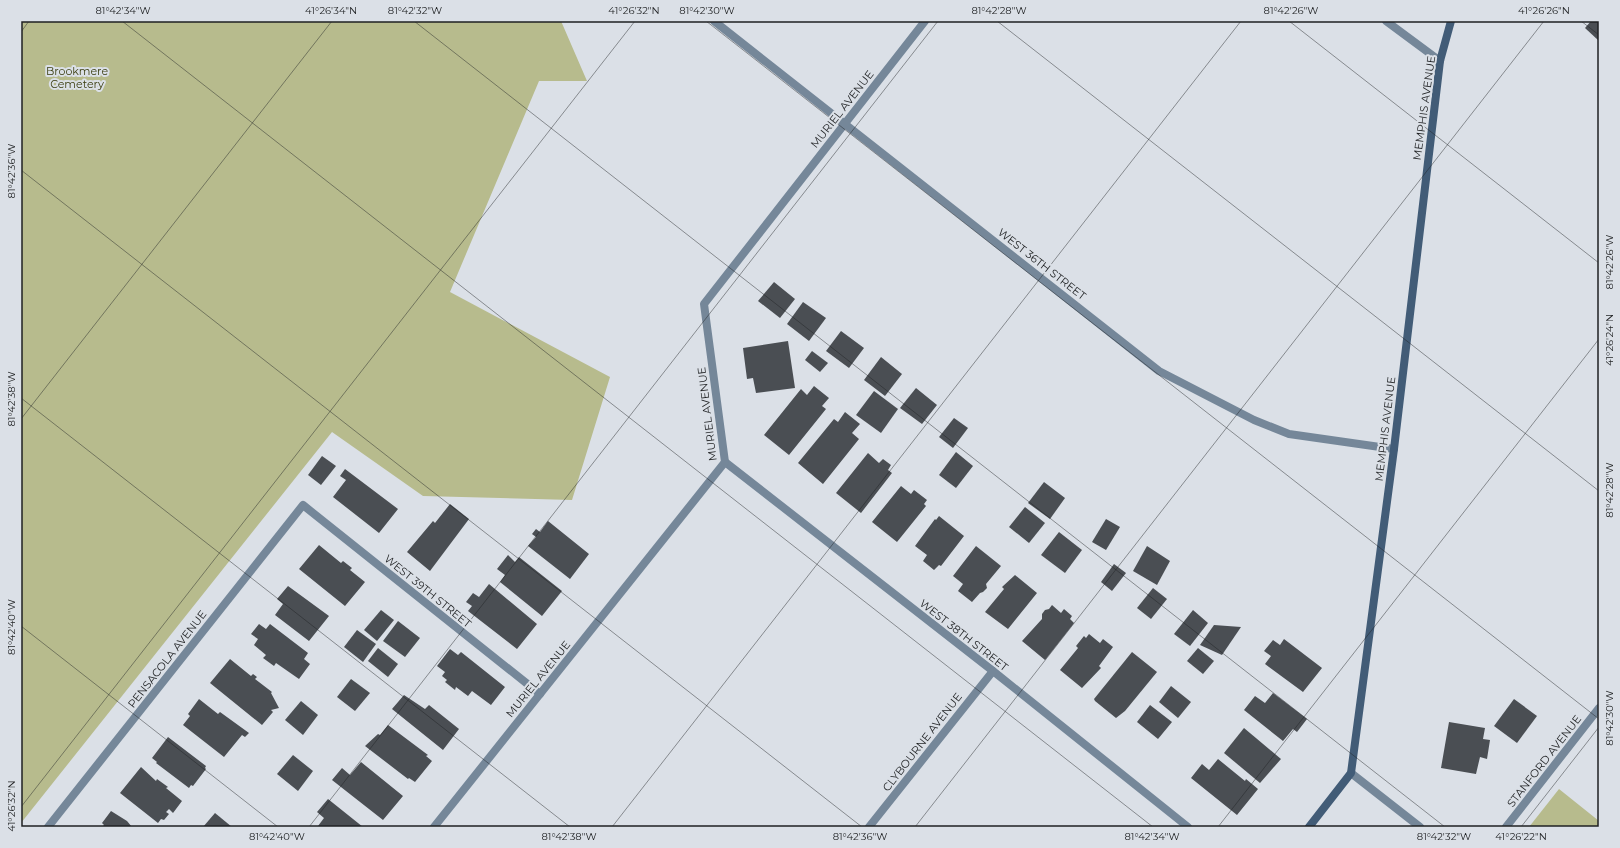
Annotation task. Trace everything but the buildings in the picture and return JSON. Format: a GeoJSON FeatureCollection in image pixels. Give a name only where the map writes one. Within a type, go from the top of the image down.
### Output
{"type":"FeatureCollection","features":[{"type":"Feature","properties":{"kind":"main road","name":"MEMPHIS AVENUE"},"geometry":{"type":"LineString","coordinates":[[1351,773],[1394,449],[1440,62],[1452,21]]}},
{"type":"Feature","properties":{"kind":"main road"},"geometry":{"type":"LineString","coordinates":[[1309,827],[1351,773]]}},
{"type":"Feature","properties":{"kind":"street","name":"WEST 36TH STREET"},"geometry":{"type":"LineString","coordinates":[[714,21],[1159,371],[1254,420],[1289,434],[1394,449]]}},
{"type":"Feature","properties":{"kind":"street","name":"MURIEL AVENUE"},"geometry":{"type":"LineString","coordinates":[[434,827],[726,462],[704,304],[925,21]]}},
{"type":"Feature","properties":{"kind":"street"},"geometry":{"type":"LineString","coordinates":[[1386,21],[1440,62]]}},
{"type":"Feature","properties":{"kind":"street","name":"WEST 38TH STREET"},"geometry":{"type":"LineString","coordinates":[[726,462],[993,671],[1188,827]]}},
{"type":"Feature","properties":{"kind":"street","name":"WEST 39TH STREET"},"geometry":{"type":"LineString","coordinates":[[303,505],[540,694]]}},
{"type":"Feature","properties":{"kind":"street","name":"PENSACOLA AVENUE"},"geometry":{"type":"LineString","coordinates":[[48,827],[303,505]]}},
{"type":"Feature","properties":{"kind":"street","name":"CLYBOURNE AVENUE"},"geometry":{"type":"LineString","coordinates":[[869,827],[993,671]]}},
{"type":"Feature","properties":{"kind":"street","name":"STANFORD AVENUE"},"geometry":{"type":"LineString","coordinates":[[1506,827],[1599,708]]}},
{"type":"Feature","properties":{"kind":"street"},"geometry":{"type":"LineString","coordinates":[[1351,773],[1420,827]]}},
{"type":"Feature","properties":{"kind":"green space","name":"Brookmere Cemetery"},"geometry":{"type":"Polygon","coordinates":[[[21,21],[561,21],[587,81],[539,81],[450,292],[610,377],[572,500],[423,496],[332,432],[21,823],[21,21]]]}},
{"type":"Feature","properties":{"kind":"green space"},"geometry":{"type":"Polygon","coordinates":[[[1559,789],[1599,821],[1599,827],[1529,827],[1559,789]]]}}]}
